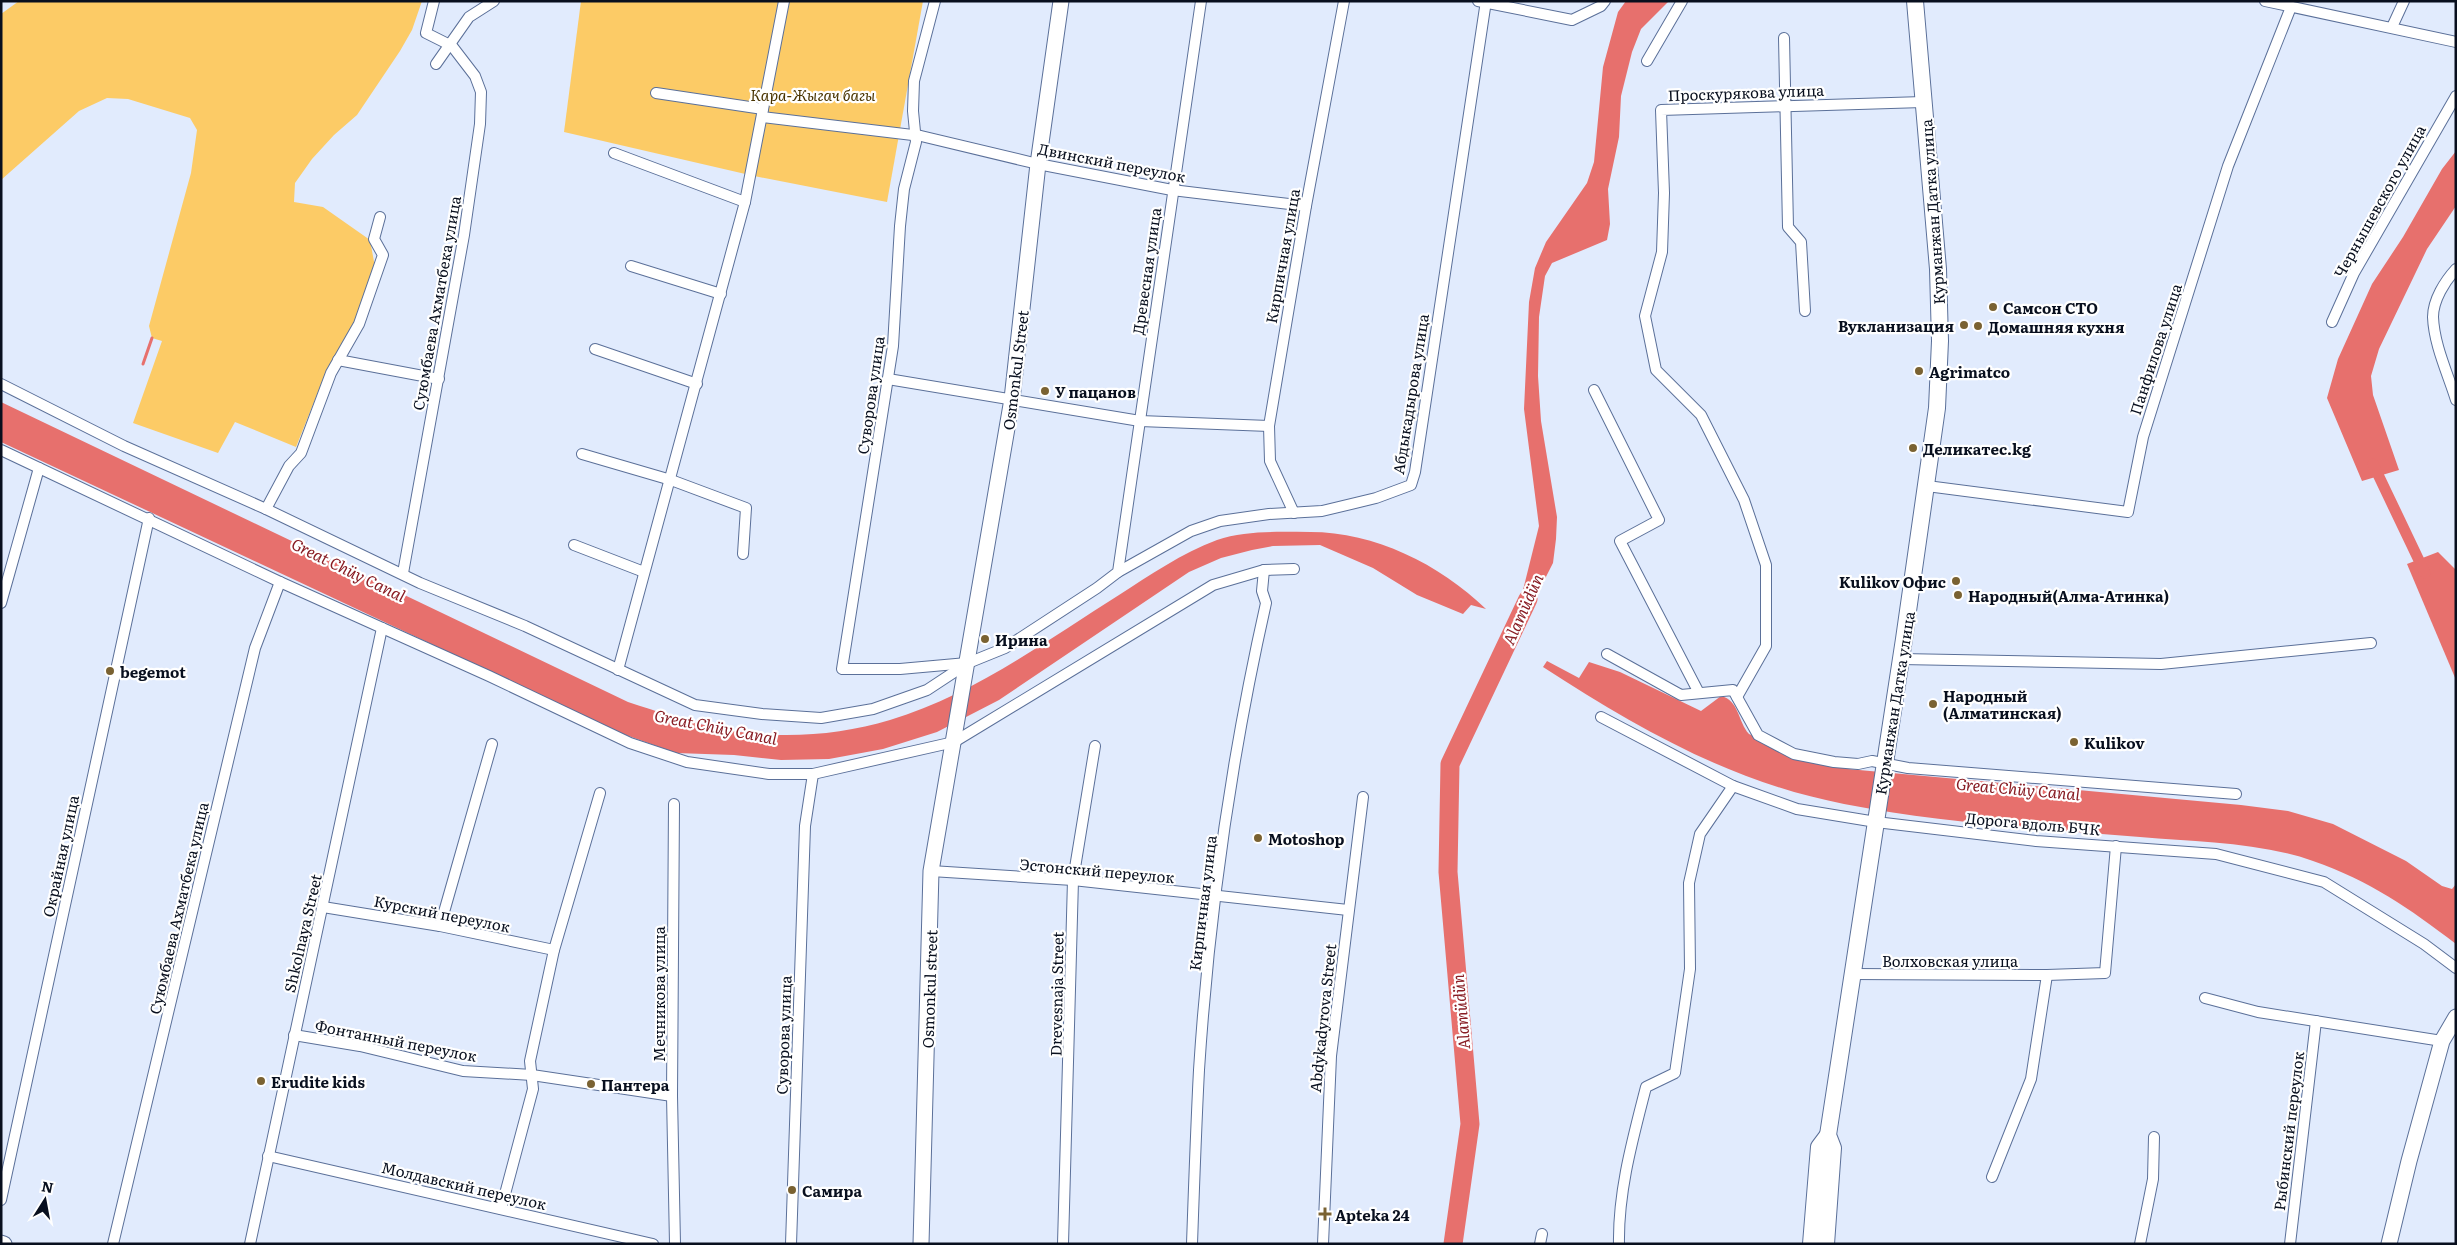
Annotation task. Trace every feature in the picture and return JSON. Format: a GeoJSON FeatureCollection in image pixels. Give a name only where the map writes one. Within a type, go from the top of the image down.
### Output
{"type":"FeatureCollection","features":[{"type":"Feature","properties":{"kind":"main road","name":"Курманжан Датка улица"},"geometry":{"type":"LineString","coordinates":[[1811,1244],[1819,1147],[1828,1135],[1927,486],[1937,408],[1940,340],[1938,269],[1915,1]]}},
{"type":"Feature","properties":{"kind":"main road","name":"Курманжан Датка улица"},"geometry":{"type":"LineString","coordinates":[[1826,1244],[1833,1148],[1828,1135]]}},
{"type":"Feature","properties":{"kind":"street","name":"Суюмбаева Ахматбека улица"},"geometry":{"type":"LineString","coordinates":[[403,573],[464,235],[480,124],[481,92],[475,76],[452,46],[426,33],[434,1]]}},
{"type":"Feature","properties":{"kind":"street"},"geometry":{"type":"LineString","coordinates":[[436,64],[452,46],[469,18],[494,1]]}},
{"type":"Feature","properties":{"kind":"street"},"geometry":{"type":"LineString","coordinates":[[618,670],[745,202],[784,1]]}},
{"type":"Feature","properties":{"kind":"street","name":"Суворова улица"},"geometry":{"type":"LineString","coordinates":[[935,1],[914,81],[913,111],[916,142],[904,189],[888,379],[842,669],[967,668]]}},
{"type":"Feature","properties":{"kind":"street","name":"Osmonkul Street"},"geometry":{"type":"LineString","coordinates":[[954,739],[1012,399],[1038,164],[1061,1]]}},
{"type":"Feature","properties":{"kind":"street","name":"Древесная улица"},"geometry":{"type":"LineString","coordinates":[[1118,572],[1172,190],[1201,1]]}},
{"type":"Feature","properties":{"kind":"street","name":"Кирпичная улица"},"geometry":{"type":"LineString","coordinates":[[1294,513],[1270,460],[1269,426],[1306,206],[1344,1]]}},
{"type":"Feature","properties":{"kind":"street"},"geometry":{"type":"LineString","coordinates":[[1483,2],[1572,20],[1601,6],[1605,1]]}},
{"type":"Feature","properties":{"kind":"street"},"geometry":{"type":"LineString","coordinates":[[1647,61],[1682,1]]}},
{"type":"Feature","properties":{"kind":"street"},"geometry":{"type":"LineString","coordinates":[[2265,1],[2456,42]]}},
{"type":"Feature","properties":{"kind":"street"},"geometry":{"type":"LineString","coordinates":[[2392,27],[2404,1]]}},
{"type":"Feature","properties":{"kind":"street","name":"Абдыкадырова улица"},"geometry":{"type":"LineString","coordinates":[[967,668],[1006,648],[1098,588],[1118,572],[1191,531],[1213,523],[1270,514],[1322,511],[1376,498],[1411,485],[1415,472],[1483,2]]}},
{"type":"Feature","properties":{"kind":"street","name":"Панфилова улица"},"geometry":{"type":"LineString","coordinates":[[1927,486],[2128,512],[2143,437],[2228,166],[2291,7]]}},
{"type":"Feature","properties":{"kind":"street"},"geometry":{"type":"LineString","coordinates":[[1784,38],[1788,227],[1801,242],[1805,311]]}},
{"type":"Feature","properties":{"kind":"street","name":"Двинский переулок"},"geometry":{"type":"LineString","coordinates":[[656,94],[763,113],[916,136],[1038,164],[1172,190],[1306,206]]}},
{"type":"Feature","properties":{"kind":"street","name":"Чернышевского улица"},"geometry":{"type":"LineString","coordinates":[[2332,322],[2354,273],[2456,96]]}},
{"type":"Feature","properties":{"kind":"street","name":"Проскурякова улица"},"geometry":{"type":"LineString","coordinates":[[1737,697],[1766,646],[1766,565],[1744,500],[1701,415],[1656,370],[1644,316],[1662,252],[1664,193],[1661,110],[1923,102]]}},
{"type":"Feature","properties":{"kind":"street"},"geometry":{"type":"LineString","coordinates":[[614,153],[745,202]]}},
{"type":"Feature","properties":{"kind":"street"},"geometry":{"type":"LineString","coordinates":[[266,509],[289,466],[301,453],[331,373],[359,324],[382,255],[374,239],[380,217]]}},
{"type":"Feature","properties":{"kind":"street"},"geometry":{"type":"LineString","coordinates":[[631,266],[721,294]]}},
{"type":"Feature","properties":{"kind":"street"},"geometry":{"type":"LineString","coordinates":[[2456,269],[2444,283],[2433,316],[2438,345],[2456,400]]}},
{"type":"Feature","properties":{"kind":"street"},"geometry":{"type":"LineString","coordinates":[[595,349],[697,384]]}},
{"type":"Feature","properties":{"kind":"street"},"geometry":{"type":"LineString","coordinates":[[338,360],[439,379]]}},
{"type":"Feature","properties":{"kind":"street"},"geometry":{"type":"LineString","coordinates":[[888,379],[1140,421],[1269,426]]}},
{"type":"Feature","properties":{"kind":"street"},"geometry":{"type":"LineString","coordinates":[[1,384],[124,446],[403,573],[525,626],[695,705],[762,714],[821,718],[872,709],[927,690],[967,668]]}},
{"type":"Feature","properties":{"kind":"street"},"geometry":{"type":"LineString","coordinates":[[1594,390],[1658,520],[1620,541],[1700,693]]}},
{"type":"Feature","properties":{"kind":"street"},"geometry":{"type":"LineString","coordinates":[[1,450],[630,744],[686,762],[769,774],[813,774],[954,739],[1214,585],[1264,570],[1294,569]]}},
{"type":"Feature","properties":{"kind":"street"},"geometry":{"type":"LineString","coordinates":[[582,454],[671,480],[746,508],[743,554]]}},
{"type":"Feature","properties":{"kind":"street"},"geometry":{"type":"LineString","coordinates":[[1,603],[39,468]]}},
{"type":"Feature","properties":{"kind":"street","name":"Окрайная улица"},"geometry":{"type":"LineString","coordinates":[[1,1200],[149,518]]}},
{"type":"Feature","properties":{"kind":"street"},"geometry":{"type":"LineString","coordinates":[[574,545],[644,572]]}},
{"type":"Feature","properties":{"kind":"street","name":"Кирпичная улица"},"geometry":{"type":"LineString","coordinates":[[1192,1244],[1199,1069],[1216,898],[1245,699],[1266,603],[1262,591],[1264,570]]}},
{"type":"Feature","properties":{"kind":"street","name":"Суюмбаева Ахматбека улица"},"geometry":{"type":"LineString","coordinates":[[113,1244],[255,648],[280,582]]}},
{"type":"Feature","properties":{"kind":"street","name":"Shkolnaya Street"},"geometry":{"type":"LineString","coordinates":[[250,1244],[382,628]]}},
{"type":"Feature","properties":{"kind":"street"},"geometry":{"type":"LineString","coordinates":[[1901,659],[2161,664],[2371,643]]}},
{"type":"Feature","properties":{"kind":"street"},"geometry":{"type":"LineString","coordinates":[[1607,654],[1681,694],[1733,690],[1758,735],[1794,754],[1850,763],[1872,761],[1908,768],[2236,794]]}},
{"type":"Feature","properties":{"kind":"street","name":"Дорога вдоль БЧК"},"geometry":{"type":"LineString","coordinates":[[1601,716],[1733,786],[1797,809],[2036,840],[2216,854],[2324,882],[2424,944],[2456,968]]}},
{"type":"Feature","properties":{"kind":"street","name":"Osmonkul street"},"geometry":{"type":"LineString","coordinates":[[921,1244],[931,871],[954,739]]}},
{"type":"Feature","properties":{"kind":"street"},"geometry":{"type":"LineString","coordinates":[[440,926],[492,744]]}},
{"type":"Feature","properties":{"kind":"street","name":"Drevesnaja Street"},"geometry":{"type":"LineString","coordinates":[[1063,1244],[1073,880],[1095,746]]}},
{"type":"Feature","properties":{"kind":"street","name":"Суворова улица"},"geometry":{"type":"LineString","coordinates":[[791,1244],[805,826],[813,774]]}},
{"type":"Feature","properties":{"kind":"street"},"geometry":{"type":"LineString","coordinates":[[1619,1244],[1618,1222],[1632,1140],[1646,1087],[1675,1074],[1690,969],[1689,883],[1700,834],[1733,786]]}},
{"type":"Feature","properties":{"kind":"street"},"geometry":{"type":"LineString","coordinates":[[501,1209],[533,1089],[530,1061],[554,950],[600,793]]}},
{"type":"Feature","properties":{"kind":"street","name":"Abdykadyrova Street"},"geometry":{"type":"LineString","coordinates":[[1323,1244],[1331,1056],[1348,910],[1364,797]]}},
{"type":"Feature","properties":{"kind":"street","name":"Мечникова улица"},"geometry":{"type":"LineString","coordinates":[[674,804],[672,1096],[675,1244]]}},
{"type":"Feature","properties":{"kind":"street","name":"Волховская улица"},"geometry":{"type":"LineString","coordinates":[[1853,974],[2047,976],[2105,973],[2116,846]]}},
{"type":"Feature","properties":{"kind":"street","name":"Эстонский переулок"},"geometry":{"type":"LineString","coordinates":[[931,871],[1073,880],[1216,898],[1348,910]]}},
{"type":"Feature","properties":{"kind":"street","name":"Курский переулок"},"geometry":{"type":"LineString","coordinates":[[323,907],[440,926],[554,950]]}},
{"type":"Feature","properties":{"kind":"street"},"geometry":{"type":"LineString","coordinates":[[1992,1176],[2031,1079],[2047,976]]}},
{"type":"Feature","properties":{"kind":"street"},"geometry":{"type":"LineString","coordinates":[[2205,998],[2258,1012],[2442,1041]]}},
{"type":"Feature","properties":{"kind":"street"},"geometry":{"type":"LineString","coordinates":[[2389,1244],[2409,1161],[2442,1041],[2456,1017]]}},
{"type":"Feature","properties":{"kind":"street","name":"Рыбинский переулок"},"geometry":{"type":"LineString","coordinates":[[2290,1244],[2316,1021]]}},
{"type":"Feature","properties":{"kind":"street","name":"Фонтанный переулок"},"geometry":{"type":"LineString","coordinates":[[294,1035],[360,1046],[463,1071],[532,1075],[672,1096]]}},
{"type":"Feature","properties":{"kind":"street"},"geometry":{"type":"LineString","coordinates":[[2140,1244],[2153,1179],[2154,1137]]}},
{"type":"Feature","properties":{"kind":"street","name":"Молдавский переулок"},"geometry":{"type":"LineString","coordinates":[[268,1156],[653,1244]]}},
{"type":"Feature","properties":{"kind":"green space"},"geometry":{"type":"Polygon","coordinates":[[[19,1],[422,1],[412,30],[357,115],[334,135],[312,159],[295,183],[294,202],[323,207],[370,240],[375,267],[357,318],[326,372],[296,447],[235,422],[218,453],[133,423],[162,341],[152,338],[149,326],[191,173],[197,130],[190,118],[128,99],[107,98],[79,111],[1,180],[1,14],[19,1]]]}},
{"type":"Feature","properties":{"kind":"green space","name":"Кара-Жыгач багы"},"geometry":{"type":"Polygon","coordinates":[[[581,1],[923,1],[887,202],[754,176],[564,132],[581,1]]]}},
{"type":"Feature","properties":{"kind":"water"},"geometry":{"type":"Polygon","coordinates":[[[1626,1],[1669,1],[1641,29],[1632,52],[1621,96],[1619,137],[1608,189],[1610,224],[1607,240],[1552,263],[1545,276],[1539,317],[1538,376],[1541,421],[1557,517],[1556,539],[1553,563],[1521,626],[1511,619],[1521,598],[1539,526],[1524,409],[1529,302],[1535,268],[1546,242],[1587,183],[1594,162],[1603,67],[1618,12],[1626,1]]]}},
{"type":"Feature","properties":{"kind":"water"},"geometry":{"type":"Polygon","coordinates":[[[2456,151],[2456,206],[2427,249],[2379,349],[2371,376],[2373,395],[2399,470],[2362,481],[2327,398],[2338,359],[2372,284],[2403,237],[2442,169],[2456,151]]]}},
{"type":"Feature","properties":{"kind":"water","name":"Great Chüy Canal"},"geometry":{"type":"Polygon","coordinates":[[[1,402],[628,702],[691,722],[735,731],[779,735],[824,733],[869,726],[921,709],[980,682],[1179,558],[1217,540],[1251,533],[1334,533],[1382,544],[1427,565],[1448,578],[1486,609],[1471,605],[1463,614],[1417,595],[1373,568],[1320,545],[1273,546],[1221,558],[1189,572],[999,700],[937,732],[883,749],[829,759],[781,760],[734,755],[676,753],[623,734],[1,442],[1,402]]]}},
{"type":"Feature","properties":{"kind":"water"},"geometry":{"type":"Polygon","coordinates":[[[2438,552],[2456,570],[2456,680],[2407,564],[2438,552]]]}},
{"type":"Feature","properties":{"kind":"water","name":"Great Chüy Canal"},"geometry":{"type":"Polygon","coordinates":[[[1547,661],[1579,678],[1589,662],[1620,672],[1701,711],[1721,696],[1727,698],[1735,707],[1749,734],[1808,759],[1848,769],[2241,805],[2288,811],[2333,824],[2406,861],[2442,886],[2452,889],[2456,884],[2456,944],[2405,907],[2353,877],[2313,861],[2271,850],[2250,846],[1954,821],[1844,804],[1763,782],[1687,751],[1651,732],[1543,667],[1547,661]]]}},
{"type":"Feature","properties":{"kind":"waterway"},"geometry":{"type":"LineString","coordinates":[[143,364],[152,338]]}},
{"type":"Feature","properties":{"kind":"waterway"},"geometry":{"type":"LineString","coordinates":[[2373,464],[2425,573]]}},
{"type":"Feature","properties":{"kind":"waterway","name":"Alamüdün"},"geometry":{"type":"LineString","coordinates":[[1453,1244],[1470,1124],[1448,872],[1450,764],[1528,599]]}},
{"type":"Feature","properties":{"kind":"place","name":"Самсон СТО"},"geometry":{"type":"Point","coordinates":[1993,307]}},
{"type":"Feature","properties":{"kind":"place","name":"Вукланизация"},"geometry":{"type":"Point","coordinates":[1964,325]}},
{"type":"Feature","properties":{"kind":"place","name":"Домашняя кухня"},"geometry":{"type":"Point","coordinates":[1978,326]}},
{"type":"Feature","properties":{"kind":"place","name":"Agrimatco"},"geometry":{"type":"Point","coordinates":[1919,371]}},
{"type":"Feature","properties":{"kind":"place","name":"У пацанов"},"geometry":{"type":"Point","coordinates":[1045,391]}},
{"type":"Feature","properties":{"kind":"place","name":"Деликатес.kg"},"geometry":{"type":"Point","coordinates":[1913,448]}},
{"type":"Feature","properties":{"kind":"place","name":"Kulikov Офис"},"geometry":{"type":"Point","coordinates":[1956,581]}},
{"type":"Feature","properties":{"kind":"place","name":"Народный(Алма-Атинка)"},"geometry":{"type":"Point","coordinates":[1958,595]}},
{"type":"Feature","properties":{"kind":"place","name":"Ирина"},"geometry":{"type":"Point","coordinates":[985,639]}},
{"type":"Feature","properties":{"kind":"place","name":"begemot"},"geometry":{"type":"Point","coordinates":[110,671]}},
{"type":"Feature","properties":{"kind":"place","name":"Народный (Алматинская)"},"geometry":{"type":"Point","coordinates":[1933,704]}},
{"type":"Feature","properties":{"kind":"place","name":"Kulikov"},"geometry":{"type":"Point","coordinates":[2074,742]}},
{"type":"Feature","properties":{"kind":"place","name":"Motoshop"},"geometry":{"type":"Point","coordinates":[1258,838]}},
{"type":"Feature","properties":{"kind":"place","name":"Erudite kids"},"geometry":{"type":"Point","coordinates":[261,1081]}},
{"type":"Feature","properties":{"kind":"place","name":"Пантера"},"geometry":{"type":"Point","coordinates":[591,1084]}},
{"type":"Feature","properties":{"kind":"place","name":"Самира"},"geometry":{"type":"Point","coordinates":[792,1190]}},
{"type":"Feature","properties":{"kind":"place","name":"Apteka 24"},"geometry":{"type":"Point","coordinates":[1325,1214]}}]}
